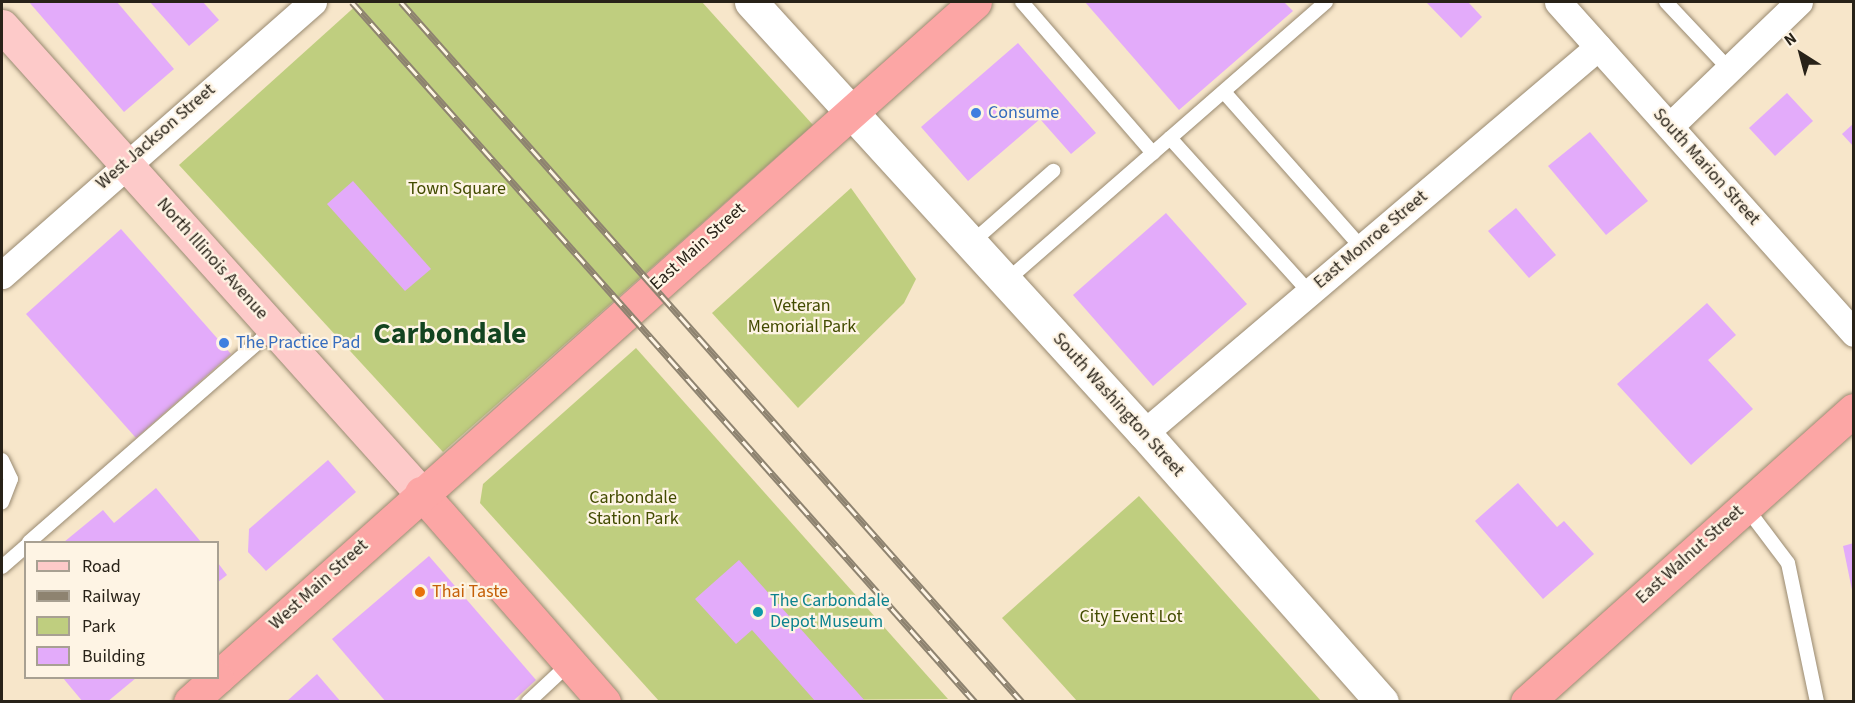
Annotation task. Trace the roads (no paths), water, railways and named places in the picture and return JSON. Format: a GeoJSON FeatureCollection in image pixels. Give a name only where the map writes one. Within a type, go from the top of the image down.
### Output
{"type":"FeatureCollection","features":[{"type":"Feature","properties":{"kind":"highway","name":"East Main Street"},"geometry":{"type":"LineString","coordinates":[[421,493],[975,2]]}},
{"type":"Feature","properties":{"kind":"highway","name":"East Walnut Street"},"geometry":{"type":"LineString","coordinates":[[1527,702],[1854,410]]}},
{"type":"Feature","properties":{"kind":"highway"},"geometry":{"type":"LineString","coordinates":[[421,493],[604,702]]}},
{"type":"Feature","properties":{"kind":"highway","name":"West Main Street"},"geometry":{"type":"LineString","coordinates":[[219,675],[421,493]]}},
{"type":"Feature","properties":{"kind":"highway","name":"West Main Street"},"geometry":{"type":"LineString","coordinates":[[190,702],[215,679]]}},
{"type":"Feature","properties":{"kind":"main road","name":"North Illinois Avenue"},"geometry":{"type":"LineString","coordinates":[[2,26],[421,493]]}},
{"type":"Feature","properties":{"kind":"street","name":"West Jackson Street"},"geometry":{"type":"LineString","coordinates":[[2,275],[125,163],[313,2]]}},
{"type":"Feature","properties":{"kind":"street","name":"South Washington Street"},"geometry":{"type":"LineString","coordinates":[[752,2],[1144,432],[1382,702]]}},
{"type":"Feature","properties":{"kind":"street","name":"South Marion Street"},"geometry":{"type":"LineString","coordinates":[[1558,2],[1854,333]]}},
{"type":"Feature","properties":{"kind":"street"},"geometry":{"type":"LineString","coordinates":[[1670,126],[1799,2]]}},
{"type":"Feature","properties":{"kind":"street","name":"East Monroe Street"},"geometry":{"type":"LineString","coordinates":[[1144,432],[1598,47]]}},
{"type":"Feature","properties":{"kind":"lane"},"geometry":{"type":"LineString","coordinates":[[1022,2],[1153,153]]}},
{"type":"Feature","properties":{"kind":"lane"},"geometry":{"type":"LineString","coordinates":[[1666,2],[1729,69]]}},
{"type":"Feature","properties":{"kind":"lane"},"geometry":{"type":"LineString","coordinates":[[1005,282],[1224,92],[1319,4]]}},
{"type":"Feature","properties":{"kind":"lane"},"geometry":{"type":"LineString","coordinates":[[1224,92],[1362,248]]}},
{"type":"Feature","properties":{"kind":"lane"},"geometry":{"type":"LineString","coordinates":[[1170,138],[1309,292]]}},
{"type":"Feature","properties":{"kind":"lane"},"geometry":{"type":"LineString","coordinates":[[970,243],[1053,171]]}},
{"type":"Feature","properties":{"kind":"lane"},"geometry":{"type":"LineString","coordinates":[[31,541],[273,328]]}},
{"type":"Feature","properties":{"kind":"lane"},"geometry":{"type":"LineString","coordinates":[[2,460],[11,479],[2,502]]}},
{"type":"Feature","properties":{"kind":"lane"},"geometry":{"type":"LineString","coordinates":[[1745,506],[1788,563],[1817,702]]}},
{"type":"Feature","properties":{"kind":"lane"},"geometry":{"type":"LineString","coordinates":[[2,567],[24,548]]}},
{"type":"Feature","properties":{"kind":"lane"},"geometry":{"type":"LineString","coordinates":[[528,702],[570,663]]}},
{"type":"Feature","properties":{"kind":"railway"},"geometry":{"type":"LineString","coordinates":[[352,2],[975,702]]}},
{"type":"Feature","properties":{"kind":"railway"},"geometry":{"type":"LineString","coordinates":[[401,2],[1022,702]]}},
{"type":"Feature","properties":{"kind":"place","name":"Consume"},"geometry":{"type":"Point","coordinates":[976,113]}},
{"type":"Feature","properties":{"kind":"place","name":"The Practice Pad"},"geometry":{"type":"Point","coordinates":[224,343]}},
{"type":"Feature","properties":{"kind":"place","name":"Thai Taste"},"geometry":{"type":"Point","coordinates":[420,592]}},
{"type":"Feature","properties":{"kind":"place","name":"The Carbondale Depot Museum"},"geometry":{"type":"Point","coordinates":[758,612]}},
{"type":"Feature","properties":{"kind":"district","name":"Carbondale"},"geometry":{"type":"Point","coordinates":[450,334]}},
{"type":"Feature","properties":{"kind":"park label","name":"Town Square"},"geometry":{"type":"Point","coordinates":[457,189]}},
{"type":"Feature","properties":{"kind":"park label","name":"Veteran Memorial Park"},"geometry":{"type":"Point","coordinates":[802,317]}},
{"type":"Feature","properties":{"kind":"park label","name":"Carbondale Station Park"},"geometry":{"type":"Point","coordinates":[633,509]}},
{"type":"Feature","properties":{"kind":"park label","name":"City Event Lot"},"geometry":{"type":"Point","coordinates":[1131,617]}}]}
